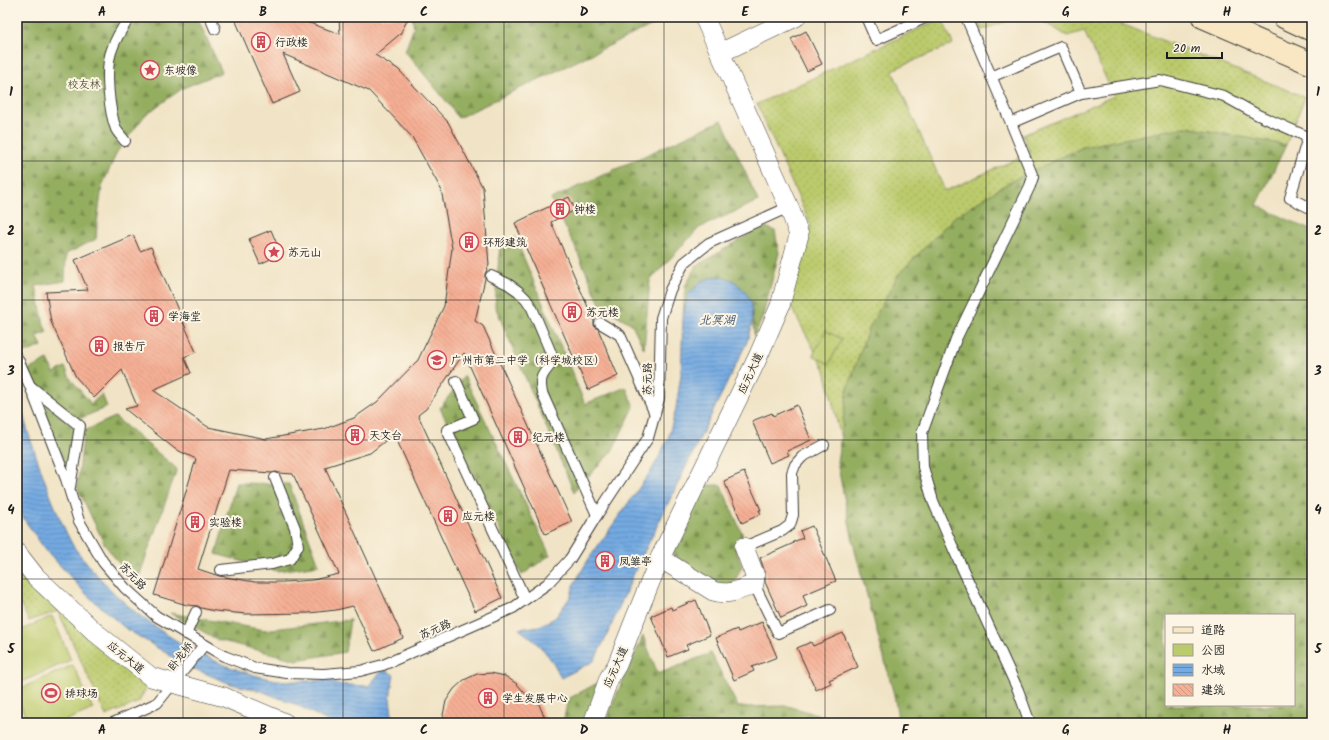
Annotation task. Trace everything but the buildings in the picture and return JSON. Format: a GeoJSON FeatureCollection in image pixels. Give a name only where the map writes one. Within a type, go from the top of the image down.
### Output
{"type":"FeatureCollection","features":[{"type":"Feature","properties":{"kind":"main road"},"geometry":{"type":"LineString","coordinates":[[1203,17],[1312,64]]}},
{"type":"Feature","properties":{"kind":"main road"},"geometry":{"type":"LineString","coordinates":[[1284,17],[1312,30]]}},
{"type":"Feature","properties":{"kind":"street","name":"应元大道"},"geometry":{"type":"LineString","coordinates":[[593,723],[609,678],[617,664],[660,558],[757,359],[780,306],[799,235],[789,207],[704,17]]}},
{"type":"Feature","properties":{"kind":"street"},"geometry":{"type":"LineString","coordinates":[[720,52],[796,17]]}},
{"type":"Feature","properties":{"kind":"street"},"geometry":{"type":"LineString","coordinates":[[660,558],[713,591],[720,593],[731,593],[754,584],[755,576],[744,547]]}},
{"type":"Feature","properties":{"kind":"street","name":"应元大道"},"geometry":{"type":"LineString","coordinates":[[17,553],[35,576],[96,633],[151,677],[224,697],[285,723]]}},
{"type":"Feature","properties":{"kind":"lane"},"geometry":{"type":"LineString","coordinates":[[125,141],[116,130],[111,109],[108,79],[110,53],[121,30],[130,17]]}},
{"type":"Feature","properties":{"kind":"lane"},"geometry":{"type":"LineString","coordinates":[[210,17],[215,29]]}},
{"type":"Feature","properties":{"kind":"lane"},"geometry":{"type":"LineString","coordinates":[[866,17],[876,40],[927,17]]}},
{"type":"Feature","properties":{"kind":"lane"},"geometry":{"type":"LineString","coordinates":[[966,17],[1012,123],[1033,177],[956,339],[922,433],[923,467],[933,501],[950,543],[1018,690],[1030,723]]}},
{"type":"Feature","properties":{"kind":"lane"},"geometry":{"type":"LineString","coordinates":[[991,76],[1061,47],[1082,94]]}},
{"type":"Feature","properties":{"kind":"lane"},"geometry":{"type":"LineString","coordinates":[[1012,123],[1082,94],[1160,80],[1224,96],[1258,115],[1308,137],[1290,198],[1312,209]]}},
{"type":"Feature","properties":{"kind":"lane","name":"苏元路"},"geometry":{"type":"LineString","coordinates":[[18,363],[30,386],[79,521],[103,562],[125,588],[156,616],[224,656],[255,668],[287,673],[324,674],[360,671],[383,664],[513,608],[547,584],[570,559],[648,438],[659,399],[661,318],[670,290],[684,263],[709,243],[789,207]]}},
{"type":"Feature","properties":{"kind":"lane"},"geometry":{"type":"LineString","coordinates":[[491,276],[513,287],[526,299],[532,308],[552,353],[552,362],[542,374],[540,383],[542,393],[597,515]]}},
{"type":"Feature","properties":{"kind":"lane"},"geometry":{"type":"LineString","coordinates":[[600,323],[620,335],[655,414]]}},
{"type":"Feature","properties":{"kind":"lane"},"geometry":{"type":"LineString","coordinates":[[456,381],[473,419],[447,430],[525,600]]}},
{"type":"Feature","properties":{"kind":"lane"},"geometry":{"type":"LineString","coordinates":[[30,386],[80,426],[69,490]]}},
{"type":"Feature","properties":{"kind":"lane"},"geometry":{"type":"LineString","coordinates":[[744,547],[782,531],[790,525],[793,515],[792,473],[795,465],[802,457],[824,446]]}},
{"type":"Feature","properties":{"kind":"lane"},"geometry":{"type":"LineString","coordinates":[[221,570],[272,564],[290,559],[298,546],[295,528],[275,478]]}},
{"type":"Feature","properties":{"kind":"lane"},"geometry":{"type":"LineString","coordinates":[[754,584],[778,633],[830,610]]}},
{"type":"Feature","properties":{"kind":"lane"},"geometry":{"type":"LineString","coordinates":[[186,634],[196,612]]}},
{"type":"Feature","properties":{"kind":"lane","name":"卧龙桥"},"geometry":{"type":"LineString","coordinates":[[113,723],[157,703],[204,644]]}},
{"type":"Feature","properties":{"kind":"green space","name":"校友林"},"geometry":{"type":"Polygon","coordinates":[[[27,17],[197,17],[222,72],[183,88],[145,115],[117,152],[102,186],[96,239],[66,254],[65,281],[36,286],[44,325],[47,332],[37,336],[42,346],[22,354],[17,342],[17,24],[27,17]]]}},
{"type":"Feature","properties":{"kind":"green space"},"geometry":{"type":"Polygon","coordinates":[[[412,17],[669,17],[458,118],[451,107],[405,51],[414,27],[412,17]]]}},
{"type":"Feature","properties":{"kind":"green space"},"geometry":{"type":"Polygon","coordinates":[[[976,17],[1019,17],[982,30],[976,17]]]}},
{"type":"Feature","properties":{"kind":"green space"},"geometry":{"type":"Polygon","coordinates":[[[1036,17],[1104,17],[1305,97],[1286,145],[1186,127],[1083,147],[1010,182],[954,217],[848,388],[841,439],[825,370],[788,301],[811,226],[757,104],[942,18],[953,44],[892,70],[945,191],[1030,153],[1023,135],[1114,96],[1084,31],[1067,36],[1036,17]]]}},
{"type":"Feature","properties":{"kind":"green space"},"geometry":{"type":"Polygon","coordinates":[[[722,120],[758,201],[699,228],[650,280],[644,349],[632,324],[601,306],[576,249],[551,199],[722,120]]]}},
{"type":"Feature","properties":{"kind":"green space"},"geometry":{"type":"Polygon","coordinates":[[[1186,127],[1286,145],[1257,205],[1312,231],[1312,723],[898,723],[894,695],[855,551],[837,462],[848,388],[867,332],[898,275],[954,217],[1010,182],[1083,147],[1186,127]]]}},
{"type":"Feature","properties":{"kind":"green space"},"geometry":{"type":"Polygon","coordinates":[[[763,226],[775,231],[779,253],[762,319],[754,336],[751,302],[688,295],[683,316],[685,286],[696,266],[763,226]]]}},
{"type":"Feature","properties":{"kind":"green space"},"geometry":{"type":"Polygon","coordinates":[[[515,237],[585,404],[626,387],[634,407],[612,451],[574,492],[495,306],[500,244],[515,237]]]}},
{"type":"Feature","properties":{"kind":"green space"},"geometry":{"type":"Polygon","coordinates":[[[826,331],[842,339],[829,364],[813,355],[826,331]]]}},
{"type":"Feature","properties":{"kind":"green space"},"geometry":{"type":"Polygon","coordinates":[[[48,360],[54,373],[65,367],[70,378],[91,404],[102,394],[107,407],[79,419],[33,382],[28,370],[48,360]]]}},
{"type":"Feature","properties":{"kind":"green space"},"geometry":{"type":"Polygon","coordinates":[[[464,376],[550,555],[522,575],[440,408],[464,376]]]}},
{"type":"Feature","properties":{"kind":"green space"},"geometry":{"type":"Polygon","coordinates":[[[36,396],[75,429],[67,474],[36,396]]]}},
{"type":"Feature","properties":{"kind":"green space"},"geometry":{"type":"Polygon","coordinates":[[[115,417],[177,469],[136,585],[105,545],[77,487],[84,431],[115,417]]]}},
{"type":"Feature","properties":{"kind":"green space"},"geometry":{"type":"Polygon","coordinates":[[[236,483],[289,484],[319,565],[277,571],[216,554],[236,483]]]}},
{"type":"Feature","properties":{"kind":"green space"},"geometry":{"type":"Polygon","coordinates":[[[703,485],[721,485],[744,538],[734,544],[742,566],[733,585],[722,586],[672,555],[703,485]]]}},
{"type":"Feature","properties":{"kind":"green space"},"geometry":{"type":"Polygon","coordinates":[[[17,563],[142,677],[146,688],[139,702],[106,716],[58,611],[29,621],[17,598],[17,563]]]}},
{"type":"Feature","properties":{"kind":"green space"},"geometry":{"type":"Polygon","coordinates":[[[170,613],[264,630],[350,620],[345,652],[297,660],[218,640],[170,613]]]}},
{"type":"Feature","properties":{"kind":"green space","name":"排球场"},"geometry":{"type":"Polygon","coordinates":[[[52,616],[71,660],[17,684],[17,632],[52,616]]]}},
{"type":"Feature","properties":{"kind":"green space"},"geometry":{"type":"Polygon","coordinates":[[[643,636],[658,674],[711,653],[738,707],[788,706],[841,723],[606,723],[614,700],[643,636]]]}},
{"type":"Feature","properties":{"kind":"green space","name":"排球场"},"geometry":{"type":"Polygon","coordinates":[[[73,665],[93,709],[60,723],[28,723],[17,697],[17,690],[73,665]]]}},
{"type":"Feature","properties":{"kind":"green space"},"geometry":{"type":"Polygon","coordinates":[[[603,680],[587,723],[563,723],[568,699],[603,680]]]}},
{"type":"Feature","properties":{"kind":"water","name":"北冥湖"},"geometry":{"type":"Polygon","coordinates":[[[717,276],[733,280],[744,290],[751,302],[752,322],[747,342],[635,571],[594,661],[561,678],[544,650],[519,629],[539,626],[555,618],[571,596],[574,584],[588,560],[653,468],[668,439],[676,408],[681,374],[683,316],[688,295],[701,281],[717,276]]]}},
{"type":"Feature","properties":{"kind":"water"},"geometry":{"type":"Polygon","coordinates":[[[17,394],[28,432],[48,488],[74,548],[105,584],[124,602],[145,619],[191,649],[241,671],[266,678],[292,681],[335,679],[333,684],[368,686],[384,669],[394,675],[390,698],[393,723],[331,723],[297,705],[261,691],[231,684],[187,666],[125,628],[87,595],[44,548],[17,509],[17,394]]]}},
{"type":"Feature","properties":{"kind":"place","name":"行政楼"},"geometry":{"type":"Point","coordinates":[261,42]}},
{"type":"Feature","properties":{"kind":"place","name":"东坡像"},"geometry":{"type":"Point","coordinates":[150,70]}},
{"type":"Feature","properties":{"kind":"place","name":"钟楼"},"geometry":{"type":"Point","coordinates":[560,209]}},
{"type":"Feature","properties":{"kind":"place","name":"环形建筑"},"geometry":{"type":"Point","coordinates":[469,242]}},
{"type":"Feature","properties":{"kind":"place","name":"苏元山"},"geometry":{"type":"Point","coordinates":[274,252]}},
{"type":"Feature","properties":{"kind":"place","name":"苏元楼"},"geometry":{"type":"Point","coordinates":[572,312]}},
{"type":"Feature","properties":{"kind":"place","name":"学海堂"},"geometry":{"type":"Point","coordinates":[154,316]}},
{"type":"Feature","properties":{"kind":"place","name":"报告厅"},"geometry":{"type":"Point","coordinates":[99,346]}},
{"type":"Feature","properties":{"kind":"place","name":"广州市第二中学（科学城校区）"},"geometry":{"type":"Point","coordinates":[437,360]}},
{"type":"Feature","properties":{"kind":"place","name":"天文台"},"geometry":{"type":"Point","coordinates":[355,435]}},
{"type":"Feature","properties":{"kind":"place","name":"纪元楼"},"geometry":{"type":"Point","coordinates":[518,437]}},
{"type":"Feature","properties":{"kind":"place","name":"应元楼"},"geometry":{"type":"Point","coordinates":[448,516]}},
{"type":"Feature","properties":{"kind":"place","name":"实验楼"},"geometry":{"type":"Point","coordinates":[195,522]}},
{"type":"Feature","properties":{"kind":"place","name":"凤雏亭"},"geometry":{"type":"Point","coordinates":[605,561]}},
{"type":"Feature","properties":{"kind":"place","name":"排球场"},"geometry":{"type":"Point","coordinates":[51,693]}},
{"type":"Feature","properties":{"kind":"place","name":"学生发展中心"},"geometry":{"type":"Point","coordinates":[488,698]}}]}
